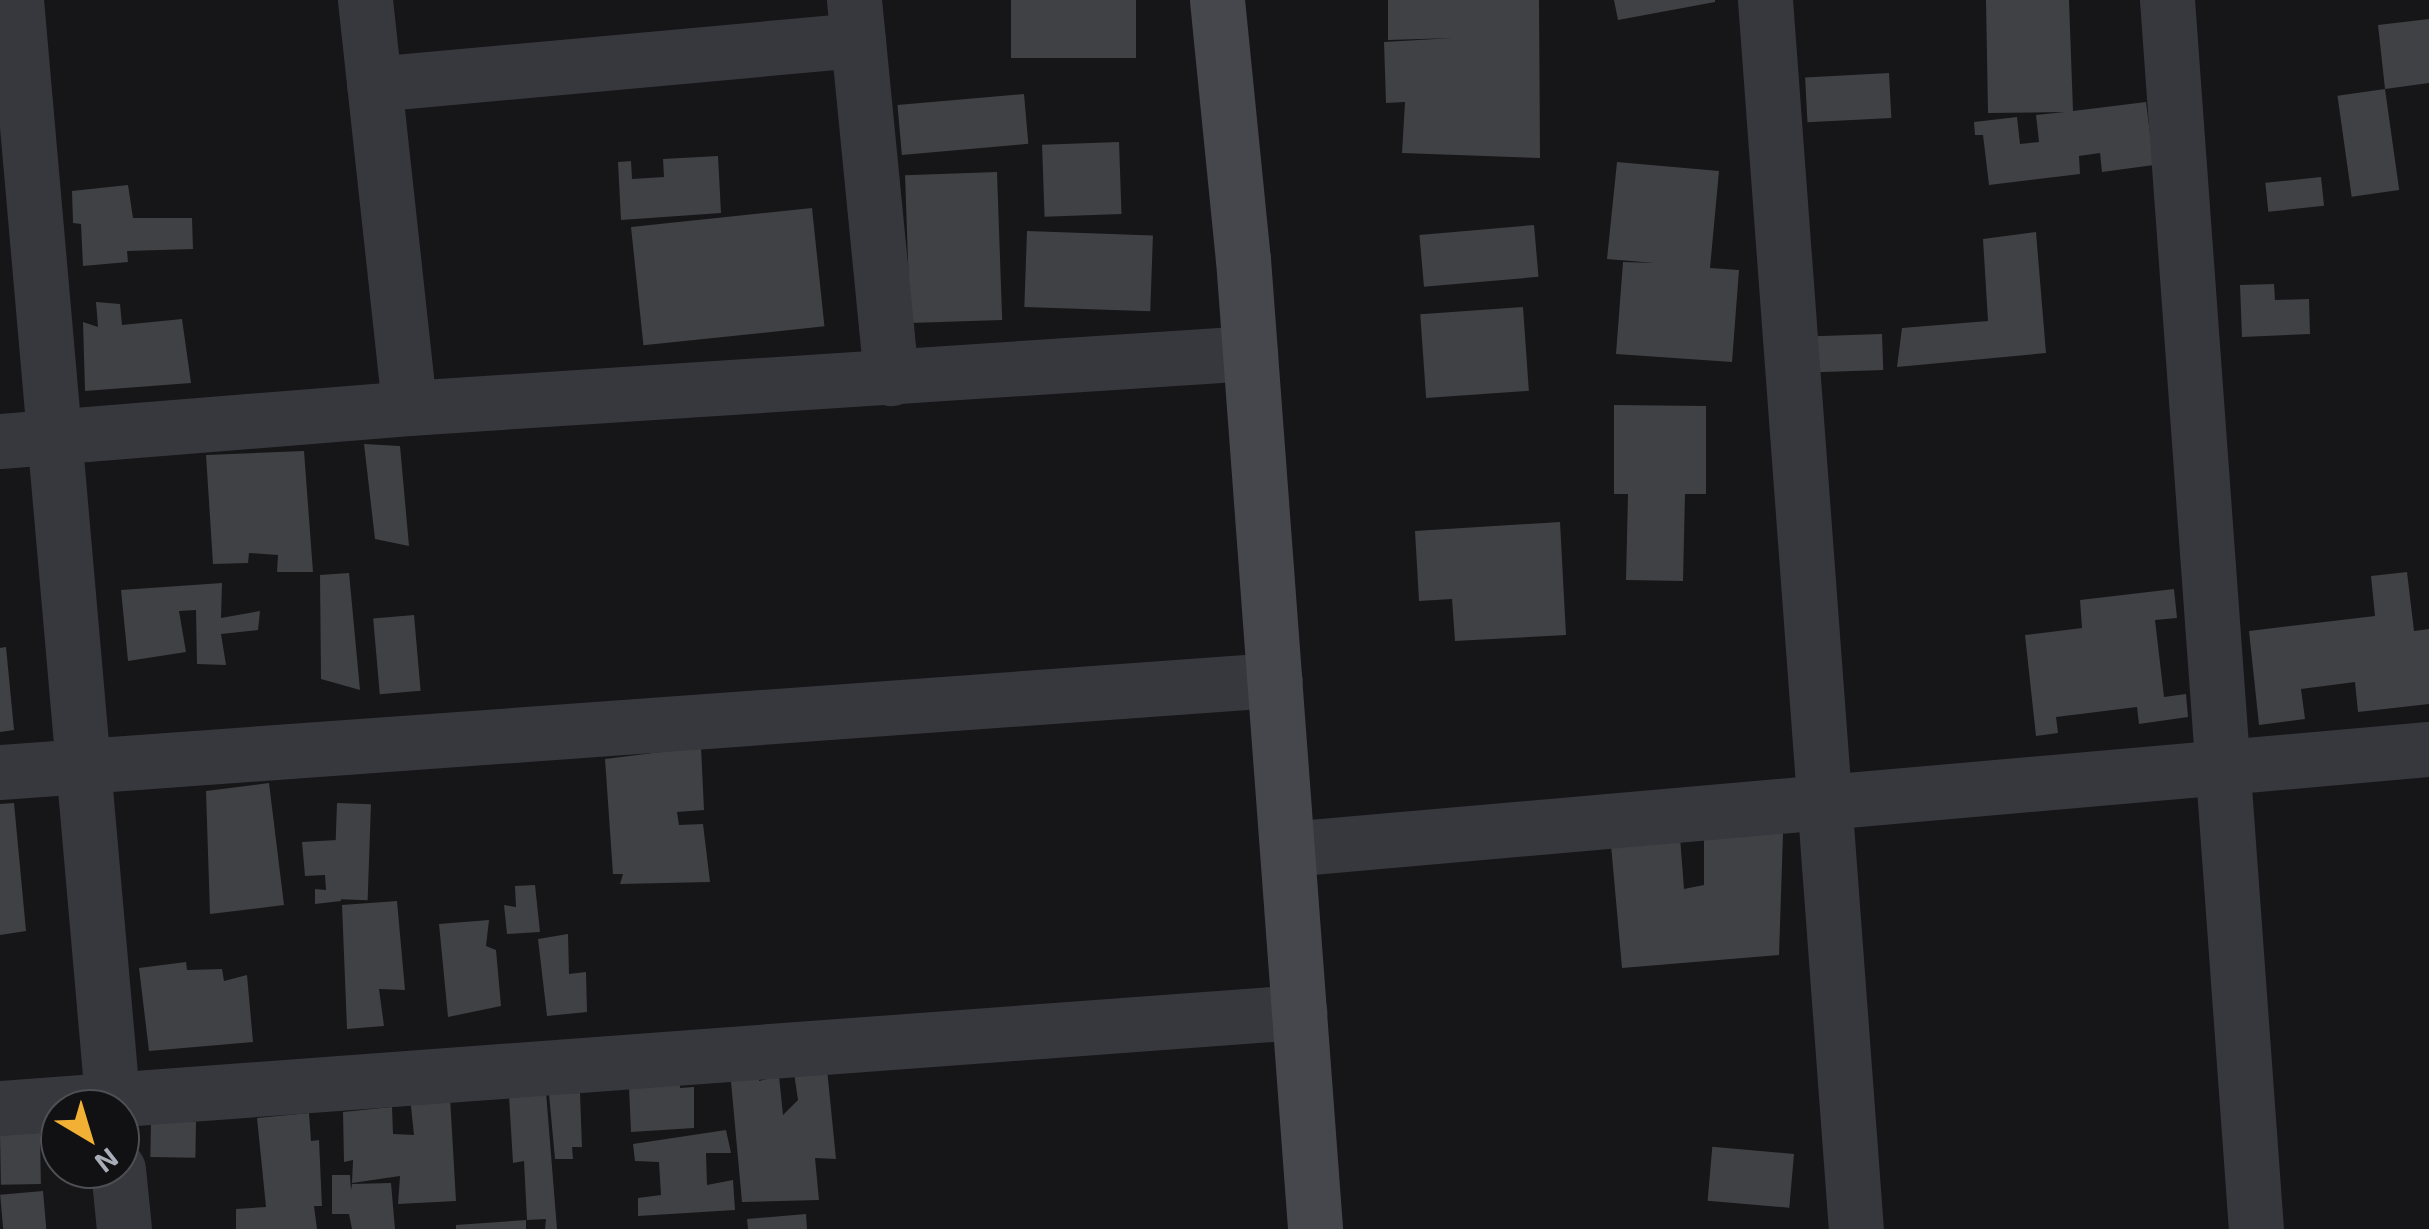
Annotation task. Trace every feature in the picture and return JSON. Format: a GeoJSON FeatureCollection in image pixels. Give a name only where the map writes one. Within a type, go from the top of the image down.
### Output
{"type":"FeatureCollection","features":[{"type":"Feature","properties":{"kind":"street"},"geometry":{"type":"LineString","coordinates":[[16,0],[12,105],[54,436],[112,1089]]}},
{"type":"Feature","properties":{"kind":"street"},"geometry":{"type":"LineString","coordinates":[[366,0],[408,408]]}},
{"type":"Feature","properties":{"kind":"street"},"geometry":{"type":"LineString","coordinates":[[1217,0],[1250,352],[1315,1229]]}},
{"type":"Feature","properties":{"kind":"street"},"geometry":{"type":"LineString","coordinates":[[1764,0],[1856,1229]]}},
{"type":"Feature","properties":{"kind":"street"},"geometry":{"type":"LineString","coordinates":[[2167,0],[2256,1229]]}},
{"type":"Feature","properties":{"kind":"street"},"geometry":{"type":"LineString","coordinates":[[374,84],[856,20],[891,378]]}},
{"type":"Feature","properties":{"kind":"street"},"geometry":{"type":"LineString","coordinates":[[0,441],[408,408],[1250,352]]}},
{"type":"Feature","properties":{"kind":"street"},"geometry":{"type":"LineString","coordinates":[[0,772],[1275,680]]}},
{"type":"Feature","properties":{"kind":"street"},"geometry":{"type":"LineString","coordinates":[[1288,849],[2429,749]]}},
{"type":"Feature","properties":{"kind":"street"},"geometry":{"type":"LineString","coordinates":[[140,1102],[1299,1012]]}},
{"type":"Feature","properties":{"kind":"street"},"geometry":{"type":"LineString","coordinates":[[0,1108],[40,1107]]}},
{"type":"Feature","properties":{"kind":"street"},"geometry":{"type":"LineString","coordinates":[[120,1189],[124,1229]]}},
{"type":"Feature","properties":{"kind":"building"},"geometry":{"type":"Polygon","coordinates":[[[1011,0],[1136,0],[1136,58],[1011,58],[1011,0]]]}},
{"type":"Feature","properties":{"kind":"building"},"geometry":{"type":"Polygon","coordinates":[[[1388,0],[1539,0],[1540,158],[1402,153],[1405,102],[1386,103],[1384,42],[1453,38],[1388,40],[1388,0]]]}},
{"type":"Feature","properties":{"kind":"building"},"geometry":{"type":"Polygon","coordinates":[[[1614,0],[1715,0],[1715,2],[1618,20],[1614,0]]]}},
{"type":"Feature","properties":{"kind":"building"},"geometry":{"type":"Polygon","coordinates":[[[1986,0],[2069,0],[2073,111],[2146,102],[2154,165],[2102,172],[2100,153],[2079,156],[2080,174],[1989,185],[1983,135],[1975,135],[1974,122],[2017,117],[2020,144],[2039,142],[2036,115],[2065,112],[1988,113],[1986,0]]]}},
{"type":"Feature","properties":{"kind":"building"},"geometry":{"type":"Polygon","coordinates":[[[2429,19],[2429,83],[2385,89],[2378,25],[2429,19]]]}},
{"type":"Feature","properties":{"kind":"building"},"geometry":{"type":"Polygon","coordinates":[[[1889,73],[1891,118],[1807,122],[1805,77],[1889,73]]]}},
{"type":"Feature","properties":{"kind":"building"},"geometry":{"type":"Polygon","coordinates":[[[2385,89],[2399,190],[2352,197],[2337,96],[2385,89]]]}},
{"type":"Feature","properties":{"kind":"building"},"geometry":{"type":"Polygon","coordinates":[[[1024,94],[1028,144],[902,155],[897,105],[1024,94]]]}},
{"type":"Feature","properties":{"kind":"building"},"geometry":{"type":"Polygon","coordinates":[[[1119,142],[1122,214],[1045,217],[1042,145],[1119,142]]]}},
{"type":"Feature","properties":{"kind":"building"},"geometry":{"type":"Polygon","coordinates":[[[718,156],[721,213],[621,220],[618,162],[631,161],[632,179],[664,177],[663,159],[718,156]]]}},
{"type":"Feature","properties":{"kind":"building"},"geometry":{"type":"Polygon","coordinates":[[[1617,162],[1719,171],[1710,268],[1739,270],[1732,362],[1616,354],[1623,262],[1655,263],[1607,259],[1617,162]]]}},
{"type":"Feature","properties":{"kind":"building"},"geometry":{"type":"Polygon","coordinates":[[[997,172],[1002,320],[910,323],[905,175],[997,172]]]}},
{"type":"Feature","properties":{"kind":"building"},"geometry":{"type":"Polygon","coordinates":[[[2321,177],[2324,206],[2268,212],[2265,183],[2321,177]]]}},
{"type":"Feature","properties":{"kind":"building"},"geometry":{"type":"Polygon","coordinates":[[[128,185],[133,218],[192,218],[193,249],[127,251],[128,262],[83,266],[81,224],[73,223],[72,191],[128,185]]]}},
{"type":"Feature","properties":{"kind":"building"},"geometry":{"type":"Polygon","coordinates":[[[812,208],[824,326],[643,345],[631,227],[812,208]]]}},
{"type":"Feature","properties":{"kind":"building"},"geometry":{"type":"Polygon","coordinates":[[[1534,225],[1539,277],[1424,287],[1419,235],[1534,225]]]}},
{"type":"Feature","properties":{"kind":"building"},"geometry":{"type":"Polygon","coordinates":[[[1027,231],[1153,235],[1150,311],[1024,307],[1027,231]]]}},
{"type":"Feature","properties":{"kind":"building"},"geometry":{"type":"Polygon","coordinates":[[[2036,232],[2046,353],[1897,367],[1902,328],[1988,321],[1983,239],[2036,232]]]}},
{"type":"Feature","properties":{"kind":"building"},"geometry":{"type":"Polygon","coordinates":[[[2274,284],[2275,300],[2309,299],[2310,334],[2242,337],[2240,285],[2274,284]]]}},
{"type":"Feature","properties":{"kind":"building"},"geometry":{"type":"Polygon","coordinates":[[[96,302],[120,304],[122,325],[182,319],[191,383],[85,391],[83,322],[98,327],[96,302]]]}},
{"type":"Feature","properties":{"kind":"building"},"geometry":{"type":"Polygon","coordinates":[[[1523,307],[1529,391],[1426,398],[1420,314],[1523,307]]]}},
{"type":"Feature","properties":{"kind":"building"},"geometry":{"type":"Polygon","coordinates":[[[1882,334],[1883,370],[1815,372],[1814,336],[1882,334]]]}},
{"type":"Feature","properties":{"kind":"building"},"geometry":{"type":"Polygon","coordinates":[[[1614,405],[1706,406],[1706,494],[1685,494],[1683,581],[1626,580],[1628,494],[1614,494],[1614,405]]]}},
{"type":"Feature","properties":{"kind":"building"},"geometry":{"type":"Polygon","coordinates":[[[364,444],[400,446],[409,546],[375,539],[364,444]]]}},
{"type":"Feature","properties":{"kind":"building"},"geometry":{"type":"Polygon","coordinates":[[[304,451],[313,572],[277,572],[278,555],[249,553],[248,563],[213,564],[206,455],[304,451]]]}},
{"type":"Feature","properties":{"kind":"building"},"geometry":{"type":"Polygon","coordinates":[[[1560,522],[1566,635],[1455,641],[1452,599],[1419,601],[1415,531],[1560,522]]]}},
{"type":"Feature","properties":{"kind":"building"},"geometry":{"type":"Polygon","coordinates":[[[2407,572],[2414,631],[2429,629],[2429,704],[2358,712],[2355,682],[2301,689],[2305,719],[2259,725],[2249,631],[2375,616],[2371,576],[2407,572]]]}},
{"type":"Feature","properties":{"kind":"building"},"geometry":{"type":"Polygon","coordinates":[[[349,573],[360,690],[321,679],[320,575],[349,573]]]}},
{"type":"Feature","properties":{"kind":"building"},"geometry":{"type":"Polygon","coordinates":[[[222,583],[221,618],[260,611],[258,630],[221,634],[226,665],[197,664],[196,610],[179,611],[186,652],[128,661],[121,590],[222,583]]]}},
{"type":"Feature","properties":{"kind":"building"},"geometry":{"type":"Polygon","coordinates":[[[2174,589],[2177,618],[2155,620],[2164,697],[2186,694],[2188,717],[2139,724],[2137,707],[2056,717],[2058,733],[2036,736],[2025,635],[2082,628],[2080,600],[2174,589]]]}},
{"type":"Feature","properties":{"kind":"building"},"geometry":{"type":"Polygon","coordinates":[[[414,615],[421,691],[380,694],[373,619],[414,615]]]}},
{"type":"Feature","properties":{"kind":"building"},"geometry":{"type":"Polygon","coordinates":[[[6,647],[14,730],[0,732],[0,648],[6,647]]]}},
{"type":"Feature","properties":{"kind":"building"},"geometry":{"type":"Polygon","coordinates":[[[701,747],[704,810],[677,812],[679,825],[703,824],[710,882],[620,884],[623,874],[613,874],[605,759],[701,747]]]}},
{"type":"Feature","properties":{"kind":"building"},"geometry":{"type":"Polygon","coordinates":[[[269,783],[284,905],[210,914],[206,791],[269,783]]]}},
{"type":"Feature","properties":{"kind":"building"},"geometry":{"type":"Polygon","coordinates":[[[14,803],[26,931],[0,935],[0,804],[14,803]]]}},
{"type":"Feature","properties":{"kind":"building"},"geometry":{"type":"Polygon","coordinates":[[[337,803],[371,804],[368,900],[334,899],[337,803]]]}},
{"type":"Feature","properties":{"kind":"building"},"geometry":{"type":"Polygon","coordinates":[[[1704,833],[1783,834],[1779,955],[1622,968],[1611,845],[1680,837],[1684,889],[1704,885],[1704,833]]]}},
{"type":"Feature","properties":{"kind":"building"},"geometry":{"type":"Polygon","coordinates":[[[337,840],[341,901],[315,904],[315,889],[326,890],[325,875],[305,876],[302,842],[337,840]]]}},
{"type":"Feature","properties":{"kind":"building"},"geometry":{"type":"Polygon","coordinates":[[[535,885],[540,932],[507,934],[504,905],[516,907],[515,886],[535,885]]]}},
{"type":"Feature","properties":{"kind":"building"},"geometry":{"type":"Polygon","coordinates":[[[397,901],[405,990],[379,989],[384,1026],[347,1029],[342,905],[397,901]]]}},
{"type":"Feature","properties":{"kind":"building"},"geometry":{"type":"Polygon","coordinates":[[[489,920],[486,946],[496,950],[501,1006],[448,1017],[439,924],[489,920]]]}},
{"type":"Feature","properties":{"kind":"building"},"geometry":{"type":"Polygon","coordinates":[[[568,934],[569,974],[586,972],[587,1012],[547,1016],[538,939],[568,934]]]}},
{"type":"Feature","properties":{"kind":"building"},"geometry":{"type":"Polygon","coordinates":[[[186,962],[187,970],[222,969],[224,981],[247,975],[253,1042],[149,1051],[139,968],[186,962]]]}},
{"type":"Feature","properties":{"kind":"building"},"geometry":{"type":"Polygon","coordinates":[[[793,1066],[827,1069],[836,1159],[815,1158],[819,1200],[742,1202],[730,1071],[759,1069],[759,1081],[779,1076],[783,1115],[798,1100],[793,1066]]]}},
{"type":"Feature","properties":{"kind":"building"},"geometry":{"type":"Polygon","coordinates":[[[680,1081],[680,1088],[694,1087],[694,1128],[631,1132],[629,1087],[680,1081]]]}},
{"type":"Feature","properties":{"kind":"building"},"geometry":{"type":"Polygon","coordinates":[[[546,1092],[557,1229],[545,1229],[546,1219],[527,1220],[524,1161],[513,1163],[509,1096],[546,1092]]]}},
{"type":"Feature","properties":{"kind":"building"},"geometry":{"type":"Polygon","coordinates":[[[580,1093],[582,1147],[572,1147],[573,1159],[555,1159],[549,1094],[580,1093]]]}},
{"type":"Feature","properties":{"kind":"building"},"geometry":{"type":"Polygon","coordinates":[[[410,1097],[450,1097],[456,1201],[398,1204],[400,1176],[352,1183],[353,1160],[344,1162],[343,1112],[392,1107],[393,1134],[414,1135],[410,1097]]]}},
{"type":"Feature","properties":{"kind":"building"},"geometry":{"type":"Polygon","coordinates":[[[309,1113],[311,1141],[319,1140],[322,1206],[314,1206],[317,1229],[236,1229],[236,1209],[266,1207],[257,1118],[309,1113]]]}},
{"type":"Feature","properties":{"kind":"building"},"geometry":{"type":"Polygon","coordinates":[[[151,1121],[196,1122],[195,1158],[150,1157],[151,1121]]]}},
{"type":"Feature","properties":{"kind":"building"},"geometry":{"type":"Polygon","coordinates":[[[726,1130],[731,1153],[706,1153],[707,1185],[733,1180],[735,1210],[638,1216],[638,1198],[661,1195],[659,1162],[635,1161],[633,1144],[726,1130]]]}},
{"type":"Feature","properties":{"kind":"building"},"geometry":{"type":"Polygon","coordinates":[[[40,1133],[40,1184],[1,1185],[0,1134],[40,1133]]]}},
{"type":"Feature","properties":{"kind":"building"},"geometry":{"type":"Polygon","coordinates":[[[1712,1147],[1794,1154],[1789,1208],[1708,1201],[1712,1147]]]}},
{"type":"Feature","properties":{"kind":"building"},"geometry":{"type":"Polygon","coordinates":[[[332,1175],[350,1175],[351,1190],[352,1184],[391,1183],[395,1229],[352,1229],[349,1214],[332,1214],[332,1175]]]}},
{"type":"Feature","properties":{"kind":"building"},"geometry":{"type":"Polygon","coordinates":[[[43,1191],[46,1229],[3,1229],[0,1195],[43,1191]]]}},
{"type":"Feature","properties":{"kind":"building"},"geometry":{"type":"Polygon","coordinates":[[[806,1214],[807,1229],[748,1229],[747,1219],[806,1214]]]}},
{"type":"Feature","properties":{"kind":"building"},"geometry":{"type":"Polygon","coordinates":[[[526,1220],[526,1229],[456,1229],[456,1225],[526,1220]]]}}]}
